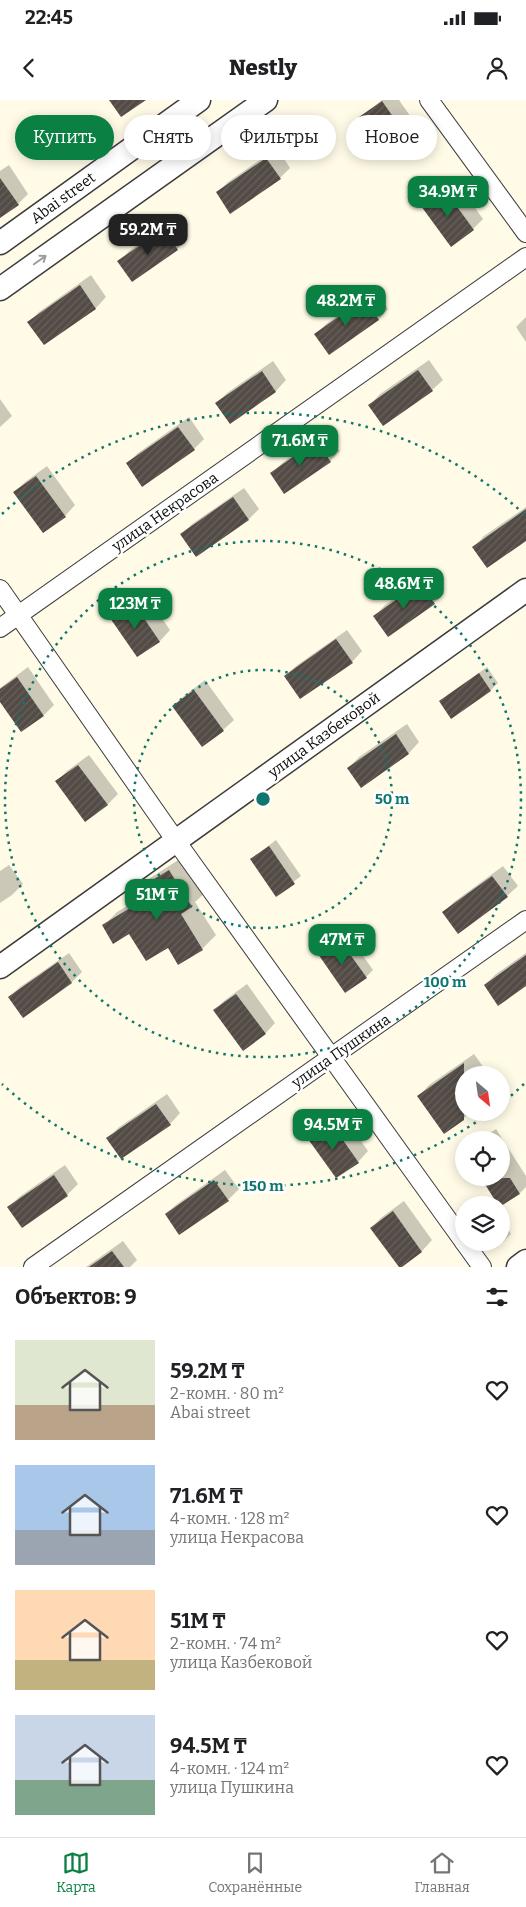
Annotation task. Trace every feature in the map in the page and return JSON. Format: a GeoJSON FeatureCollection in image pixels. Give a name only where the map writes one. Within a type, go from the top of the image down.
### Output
{"type":"FeatureCollection","features":[{"type":"Feature","properties":{"kind":"street","name":"Abai street"},"geometry":{"type":"LineString","coordinates":[[0,242],[199,100]]}},
{"type":"Feature","properties":{"kind":"street"},"geometry":{"type":"LineString","coordinates":[[0,289],[266,100]]}},
{"type":"Feature","properties":{"kind":"street"},"geometry":{"type":"LineString","coordinates":[[429,100],[526,233]]}},
{"type":"Feature","properties":{"kind":"street","name":"улица Некрасова"},"geometry":{"type":"LineString","coordinates":[[0,628],[526,257]]}},
{"type":"Feature","properties":{"kind":"street"},"geometry":{"type":"LineString","coordinates":[[0,589],[176,841],[455,1230]]}},
{"type":"Feature","properties":{"kind":"street","name":"улица Казбековой"},"geometry":{"type":"LineString","coordinates":[[0,967],[526,590]]}},
{"type":"Feature","properties":{"kind":"street","name":"улица Пушкина"},"geometry":{"type":"LineString","coordinates":[[34,1267],[526,920]]}},
{"type":"Feature","properties":{"kind":"street"},"geometry":{"type":"LineString","coordinates":[[470,1251],[482,1267]]}},
{"type":"Feature","properties":{"kind":"street"},"geometry":{"type":"LineString","coordinates":[[518,1267],[526,1261]]}},
{"type":"Feature","properties":{"kind":"building"},"geometry":{"type":"Polygon","coordinates":[[[109,100],[146,100],[121,117],[109,100]]]}},
{"type":"Feature","properties":{"kind":"building"},"geometry":{"type":"Polygon","coordinates":[[[382,101],[392,115],[362,115],[382,101]]]}},
{"type":"Feature","properties":{"kind":"building"},"geometry":{"type":"Polygon","coordinates":[[[263,160],[267,160],[281,179],[230,214],[216,192],[263,160]]]}},
{"type":"Feature","properties":{"kind":"building"},"geometry":{"type":"Polygon","coordinates":[[[0,178],[19,205],[0,218],[0,178]]]}},
{"type":"Feature","properties":{"kind":"building"},"geometry":{"type":"Polygon","coordinates":[[[444,189],[474,230],[451,247],[421,206],[444,189]]]}},
{"type":"Feature","properties":{"kind":"building"},"geometry":{"type":"Polygon","coordinates":[[[164,229],[178,250],[132,282],[117,261],[164,229]]]}},
{"type":"Feature","properties":{"kind":"building"},"geometry":{"type":"Polygon","coordinates":[[[80,285],[96,309],[44,345],[27,322],[80,285]]]}},
{"type":"Feature","properties":{"kind":"building"},"geometry":{"type":"Polygon","coordinates":[[[364,299],[379,320],[329,355],[314,334],[364,299]]]}},
{"type":"Feature","properties":{"kind":"building"},"geometry":{"type":"Polygon","coordinates":[[[418,370],[433,391],[383,426],[368,405],[418,370]]]}},
{"type":"Feature","properties":{"kind":"building"},"geometry":{"type":"Polygon","coordinates":[[[262,371],[276,392],[230,424],[215,403],[262,371]]]}},
{"type":"Feature","properties":{"kind":"building"},"geometry":{"type":"Polygon","coordinates":[[[178,427],[195,450],[142,487],[126,463],[178,427]]]}},
{"type":"Feature","properties":{"kind":"building"},"geometry":{"type":"Polygon","coordinates":[[[316,441],[331,462],[284,494],[270,473],[316,441]]]}},
{"type":"Feature","properties":{"kind":"building"},"geometry":{"type":"Polygon","coordinates":[[[36,476],[66,517],[43,533],[13,492],[36,476]]]}},
{"type":"Feature","properties":{"kind":"building"},"geometry":{"type":"Polygon","coordinates":[[[233,497],[249,520],[196,557],[180,534],[233,497]]]}},
{"type":"Feature","properties":{"kind":"building"},"geometry":{"type":"Polygon","coordinates":[[[526,509],[526,541],[487,568],[472,547],[526,509]]]}},
{"type":"Feature","properties":{"kind":"building"},"geometry":{"type":"Polygon","coordinates":[[[420,583],[435,604],[388,637],[373,616],[420,583]]]}},
{"type":"Feature","properties":{"kind":"building"},"geometry":{"type":"Polygon","coordinates":[[[133,602],[160,642],[137,657],[110,618],[133,602]]]}},
{"type":"Feature","properties":{"kind":"building"},"geometry":{"type":"Polygon","coordinates":[[[336,639],[353,663],[300,699],[284,676],[336,639]]]}},
{"type":"Feature","properties":{"kind":"building"},"geometry":{"type":"Polygon","coordinates":[[[479,673],[491,691],[451,719],[439,701],[479,673]]]}},
{"type":"Feature","properties":{"kind":"building"},"geometry":{"type":"Polygon","coordinates":[[[17,677],[44,716],[21,732],[0,702],[0,689],[17,677]]]}},
{"type":"Feature","properties":{"kind":"building"},"geometry":{"type":"Polygon","coordinates":[[[194,690],[224,731],[202,747],[172,706],[194,690]]]}},
{"type":"Feature","properties":{"kind":"building"},"geometry":{"type":"Polygon","coordinates":[[[396,734],[409,754],[361,788],[347,768],[396,734]]]}},
{"type":"Feature","properties":{"kind":"building"},"geometry":{"type":"Polygon","coordinates":[[[78,765],[108,805],[85,822],[55,781],[78,765]]]}},
{"type":"Feature","properties":{"kind":"building"},"geometry":{"type":"Polygon","coordinates":[[[269,846],[295,884],[276,897],[250,859],[269,846]]]}},
{"type":"Feature","properties":{"kind":"building"},"geometry":{"type":"Polygon","coordinates":[[[169,870],[192,907],[181,914],[203,950],[178,965],[168,948],[146,961],[129,934],[113,944],[102,925],[135,905],[128,895],[169,870]]]}},
{"type":"Feature","properties":{"kind":"building"},"geometry":{"type":"Polygon","coordinates":[[[492,876],[508,897],[458,934],[442,912],[492,876]]]}},
{"type":"Feature","properties":{"kind":"building"},"geometry":{"type":"Polygon","coordinates":[[[339,939],[367,978],[345,993],[318,954],[339,939]]]}},
{"type":"Feature","properties":{"kind":"building"},"geometry":{"type":"Polygon","coordinates":[[[526,955],[526,986],[498,1006],[484,985],[526,955]]]}},
{"type":"Feature","properties":{"kind":"building"},"geometry":{"type":"Polygon","coordinates":[[[58,962],[72,983],[23,1018],[8,997],[58,962]]]}},
{"type":"Feature","properties":{"kind":"building"},"geometry":{"type":"Polygon","coordinates":[[[236,994],[266,1034],[243,1051],[213,1010],[236,994]]]}},
{"type":"Feature","properties":{"kind":"building"},"geometry":{"type":"Polygon","coordinates":[[[455,1069],[455,1121],[463,1121],[444,1134],[417,1096],[455,1069]]]}},
{"type":"Feature","properties":{"kind":"building"},"geometry":{"type":"Polygon","coordinates":[[[156,1104],[171,1125],[121,1159],[106,1138],[156,1104]]]}},
{"type":"Feature","properties":{"kind":"building"},"geometry":{"type":"Polygon","coordinates":[[[331,1123],[359,1163],[336,1178],[308,1139],[331,1123]]]}},
{"type":"Feature","properties":{"kind":"building"},"geometry":{"type":"Polygon","coordinates":[[[54,1175],[68,1196],[22,1228],[7,1207],[54,1175]]]}},
{"type":"Feature","properties":{"kind":"building"},"geometry":{"type":"Polygon","coordinates":[[[510,1178],[520,1194],[510,1200],[510,1196],[492,1196],[486,1186],[510,1186],[510,1178]]]}},
{"type":"Feature","properties":{"kind":"building"},"geometry":{"type":"Polygon","coordinates":[[[214,1180],[229,1201],[179,1235],[165,1214],[214,1180]]]}},
{"type":"Feature","properties":{"kind":"building"},"geometry":{"type":"Polygon","coordinates":[[[393,1211],[422,1252],[402,1267],[399,1267],[370,1228],[393,1211]]]}},
{"type":"Feature","properties":{"kind":"building"},"geometry":{"type":"Polygon","coordinates":[[[112,1251],[124,1267],[89,1267],[112,1251]]]}}]}
